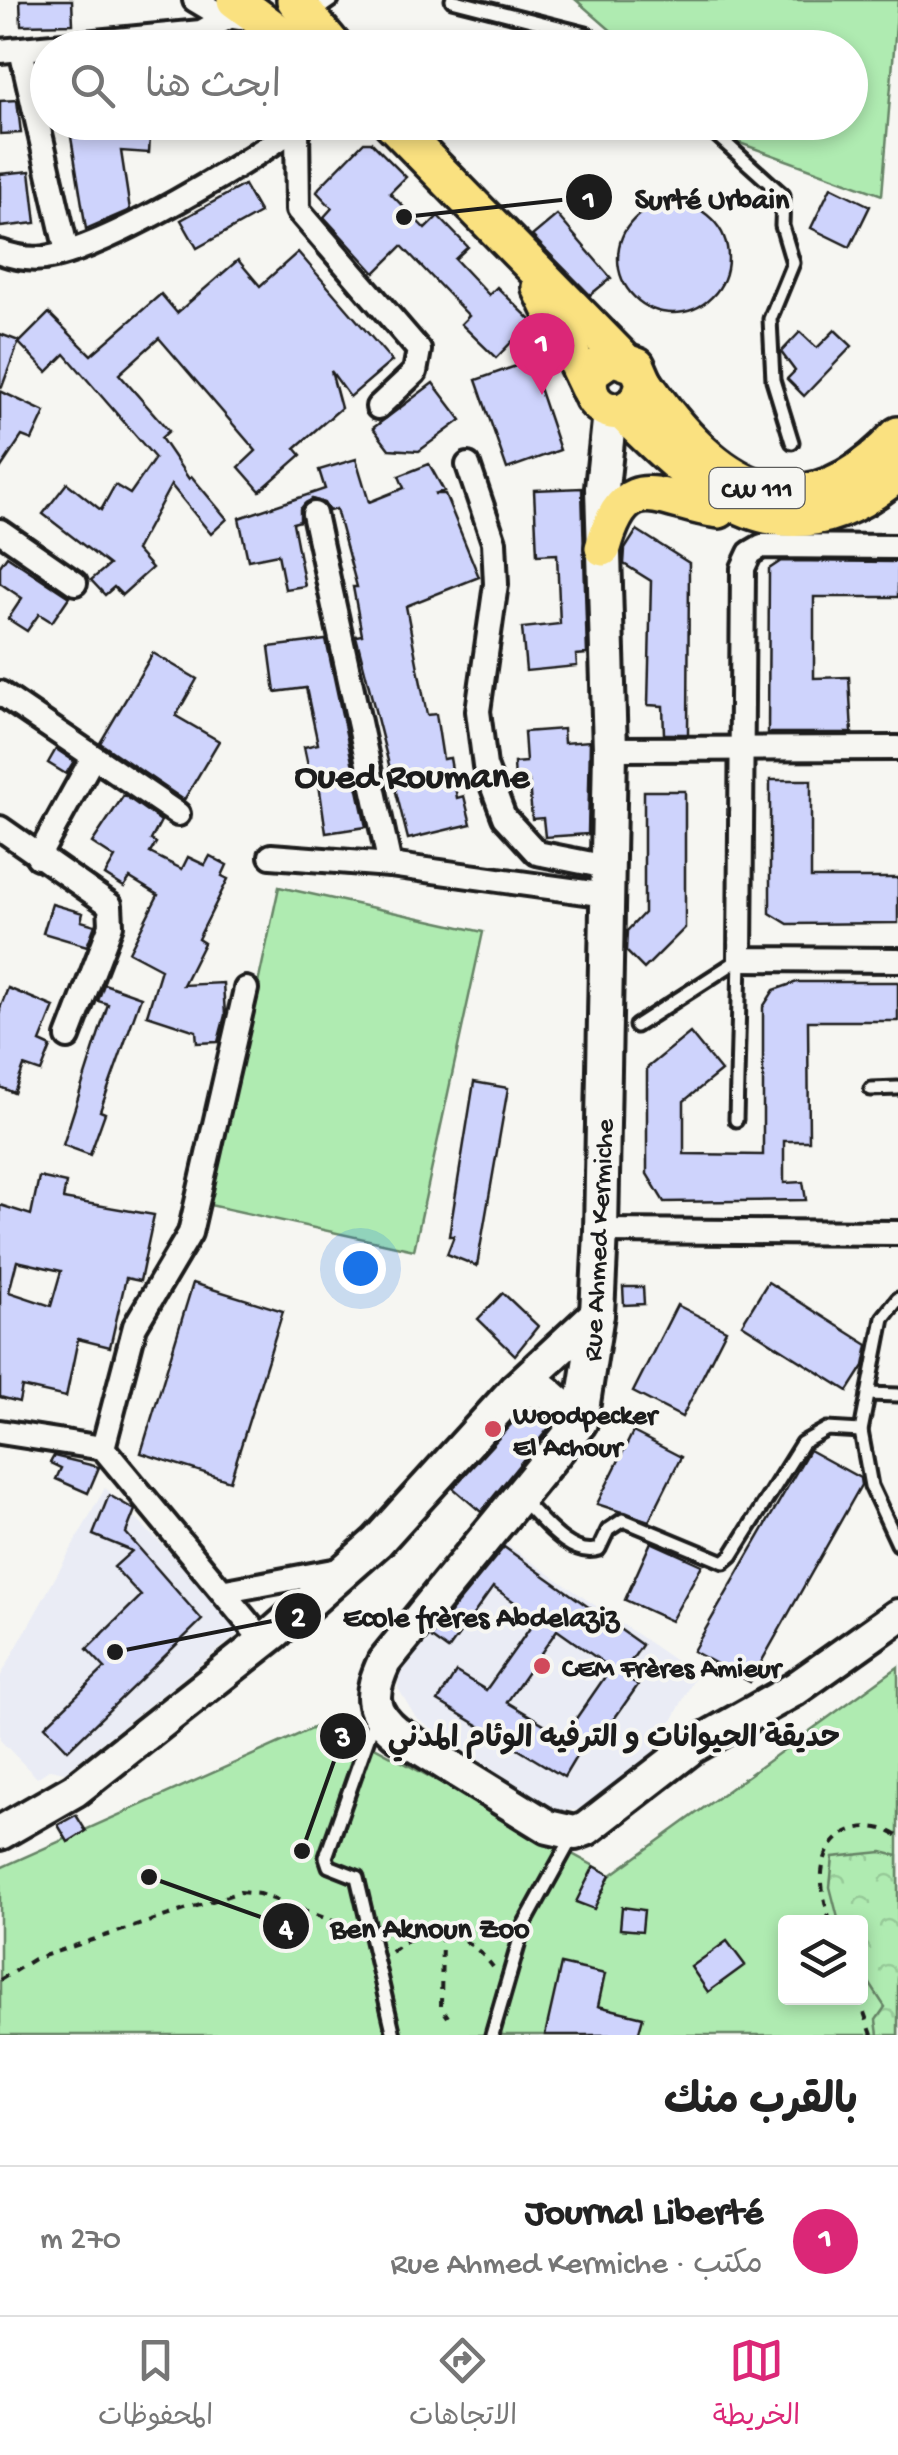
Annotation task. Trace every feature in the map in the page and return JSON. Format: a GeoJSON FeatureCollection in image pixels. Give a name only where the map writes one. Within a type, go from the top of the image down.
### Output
{"type":"FeatureCollection","features":[{"type":"Feature","properties":{"kind":"main road"},"geometry":{"type":"LineString","coordinates":[[240,10],[309,16]]}},
{"type":"Feature","properties":{"kind":"main road","name":"CW 111"},"geometry":{"type":"LineString","coordinates":[[409,140],[520,258],[584,314],[686,440],[712,465],[742,485],[774,492],[831,482],[880,454],[898,435]]}},
{"type":"Feature","properties":{"kind":"main road"},"geometry":{"type":"LineString","coordinates":[[520,258],[607,404],[700,486],[763,516],[818,515],[873,493],[898,473]]}},
{"type":"Feature","properties":{"kind":"main road"},"geometry":{"type":"LineString","coordinates":[[597,364],[632,370],[638,401],[607,404],[597,364]]}},
{"type":"Feature","properties":{"kind":"main road","name":"Rue Ahmed Kermiche"},"geometry":{"type":"LineString","coordinates":[[376,1714],[372,1688],[384,1662],[580,1422],[598,1314],[602,1231],[610,749],[602,488],[607,404]]}},
{"type":"Feature","properties":{"kind":"main road"},"geometry":{"type":"LineString","coordinates":[[603,548],[611,522],[633,498],[646,493],[710,509],[740,508]]}},
{"type":"Feature","properties":{"kind":"main road"},"geometry":{"type":"LineString","coordinates":[[0,1833],[74,1790],[263,1641],[377,1542],[515,1390],[598,1314]]}},
{"type":"Feature","properties":{"kind":"main road"},"geometry":{"type":"LineString","coordinates":[[515,1390],[545,1391],[580,1422]]}},
{"type":"Feature","properties":{"kind":"main road"},"geometry":{"type":"LineString","coordinates":[[376,1714],[396,1733],[548,1827],[575,1833],[597,1822],[692,1748],[794,1689],[898,1616]]}},
{"type":"Feature","properties":{"kind":"street"},"geometry":{"type":"LineString","coordinates":[[195,0],[240,10]]}},
{"type":"Feature","properties":{"kind":"street"},"geometry":{"type":"LineString","coordinates":[[205,30],[240,10]]}},
{"type":"Feature","properties":{"kind":"street"},"geometry":{"type":"LineString","coordinates":[[10,51],[30,123]]}},
{"type":"Feature","properties":{"kind":"street"},"geometry":{"type":"LineString","coordinates":[[35,140],[66,252]]}},
{"type":"Feature","properties":{"kind":"street"},"geometry":{"type":"LineString","coordinates":[[0,252],[33,258],[66,252],[142,220],[275,140]]}},
{"type":"Feature","properties":{"kind":"street"},"geometry":{"type":"LineString","coordinates":[[300,140],[298,210],[419,350],[415,372],[378,407]]}},
{"type":"Feature","properties":{"kind":"street"},"geometry":{"type":"LineString","coordinates":[[468,465],[494,542],[496,584],[478,711],[485,766],[504,818],[537,853],[607,881]]}},
{"type":"Feature","properties":{"kind":"street"},"geometry":{"type":"LineString","coordinates":[[314,514],[390,866]]}},
{"type":"Feature","properties":{"kind":"street"},"geometry":{"type":"LineString","coordinates":[[0,532],[75,583]]}},
{"type":"Feature","properties":{"kind":"street"},"geometry":{"type":"LineString","coordinates":[[898,547],[762,546],[750,553],[743,568],[740,959],[898,960]]}},
{"type":"Feature","properties":{"kind":"street"},"geometry":{"type":"LineString","coordinates":[[0,693],[178,814]]}},
{"type":"Feature","properties":{"kind":"street"},"geometry":{"type":"LineString","coordinates":[[610,749],[898,748]]}},
{"type":"Feature","properties":{"kind":"street"},"geometry":{"type":"LineString","coordinates":[[38,857],[92,759]]}},
{"type":"Feature","properties":{"kind":"street"},"geometry":{"type":"LineString","coordinates":[[0,828],[110,905],[110,925],[68,1038]]}},
{"type":"Feature","properties":{"kind":"street"},"geometry":{"type":"LineString","coordinates":[[271,856],[607,881]]}},
{"type":"Feature","properties":{"kind":"street"},"geometry":{"type":"LineString","coordinates":[[103,1448],[136,1326],[190,1233],[246,989]]}},
{"type":"Feature","properties":{"kind":"street"},"geometry":{"type":"LineString","coordinates":[[602,1231],[898,1233]]}},
{"type":"Feature","properties":{"kind":"street"},"geometry":{"type":"LineString","coordinates":[[0,1432],[103,1448],[226,1591],[263,1641]]}},
{"type":"Feature","properties":{"kind":"street"},"geometry":{"type":"LineString","coordinates":[[226,1591],[344,1569]]}},
{"type":"Feature","properties":{"kind":"lane"},"geometry":{"type":"LineString","coordinates":[[452,0],[570,30]]}},
{"type":"Feature","properties":{"kind":"lane"},"geometry":{"type":"LineString","coordinates":[[722,140],[783,195],[782,226],[793,263],[770,320],[772,380],[792,442]]}},
{"type":"Feature","properties":{"kind":"lane"},"geometry":{"type":"LineString","coordinates":[[636,1026],[740,959]]}},
{"type":"Feature","properties":{"kind":"lane"},"geometry":{"type":"LineString","coordinates":[[736,1120],[740,959]]}},
{"type":"Feature","properties":{"kind":"lane"},"geometry":{"type":"LineString","coordinates":[[871,1089],[898,1088]]}},
{"type":"Feature","properties":{"kind":"lane"},"geometry":{"type":"LineString","coordinates":[[898,1299],[882,1318],[861,1431],[871,1486],[898,1544]]}},
{"type":"Feature","properties":{"kind":"lane"},"geometry":{"type":"LineString","coordinates":[[868,1394],[898,1395]]}},
{"type":"Feature","properties":{"kind":"lane"},"geometry":{"type":"LineString","coordinates":[[520,1499],[573,1548],[588,1553],[598,1549],[608,1530],[624,1520],[724,1562],[802,1442],[827,1429],[861,1431]]}},
{"type":"Feature","properties":{"kind":"lane"},"geometry":{"type":"LineString","coordinates":[[376,1714],[326,1857],[328,1866],[357,1878],[394,2035]]}},
{"type":"Feature","properties":{"kind":"lane"},"geometry":{"type":"LineString","coordinates":[[492,2035],[530,1911],[575,1833]]}},
{"type":"Feature","properties":{"kind":"path"},"geometry":{"type":"LineString","coordinates":[[829,1915],[822,1868],[835,1840],[861,1826],[876,1826],[898,1836]]}},
{"type":"Feature","properties":{"kind":"path"},"geometry":{"type":"LineString","coordinates":[[0,1980],[34,1959],[240,1892],[259,1894],[368,1934]]}},
{"type":"Feature","properties":{"kind":"path"},"geometry":{"type":"LineString","coordinates":[[377,1970],[393,1950],[408,1940],[442,1934],[470,1940],[504,1989]]}},
{"type":"Feature","properties":{"kind":"path"},"geometry":{"type":"LineString","coordinates":[[442,1934],[442,2007],[448,2017]]}},
{"type":"Feature","properties":{"kind":"path"},"geometry":{"type":"LineString","coordinates":[[861,2005],[872,2035]]}},
{"type":"Feature","properties":{"kind":"shaded area"},"geometry":{"type":"Polygon","coordinates":[[[105,1488],[246,1628],[65,1772],[50,1769],[37,1778],[0,1740],[0,1677],[105,1488]]]}},
{"type":"Feature","properties":{"kind":"shaded area","name":"CEM Frères Amieur"},"geometry":{"type":"Polygon","coordinates":[[[496,1537],[696,1675],[656,1752],[654,1772],[591,1809],[555,1811],[416,1718],[398,1688],[400,1658],[496,1537]]]}},
{"type":"Feature","properties":{"kind":"green space"},"geometry":{"type":"Polygon","coordinates":[[[576,0],[898,0],[882,195],[735,140],[868,140],[868,30],[610,30],[576,0]]]}},
{"type":"Feature","properties":{"kind":"green space"},"geometry":{"type":"Polygon","coordinates":[[[279,887],[483,932],[414,1250],[210,1205],[279,887]]]}},
{"type":"Feature","properties":{"kind":"green space"},"geometry":{"type":"Polygon","coordinates":[[[898,1667],[898,2035],[0,2035],[0,1868],[340,1716],[350,1721],[347,1732],[611,1875],[898,1667]]]}},
{"type":"Feature","properties":{"kind":"green space"},"geometry":{"type":"Polygon","coordinates":[[[882,1852],[898,1856],[898,2035],[878,2035],[876,2020],[885,2007],[868,1981],[868,1915],[837,1915],[830,1887],[833,1857],[882,1852]]]}},
{"type":"Feature","properties":{"kind":"building"},"geometry":{"type":"Polygon","coordinates":[[[20,0],[72,0],[73,24],[21,25],[20,0]]]}},
{"type":"Feature","properties":{"kind":"building"},"geometry":{"type":"Polygon","coordinates":[[[17,100],[21,133],[0,134],[0,101],[17,100]]]}},
{"type":"Feature","properties":{"kind":"building"},"geometry":{"type":"Polygon","coordinates":[[[71,140],[150,140],[149,153],[121,151],[130,210],[86,229],[71,140]]]}},
{"type":"Feature","properties":{"kind":"building"},"geometry":{"type":"Polygon","coordinates":[[[364,142],[371,142],[406,177],[390,193],[425,229],[438,216],[468,247],[455,259],[489,295],[497,287],[532,321],[496,358],[461,324],[469,316],[402,246],[375,273],[324,217],[332,208],[317,192],[319,188],[364,142]]]}},
{"type":"Feature","properties":{"kind":"building"},"geometry":{"type":"Polygon","coordinates":[[[30,171],[36,223],[0,227],[0,174],[30,171]]]}},
{"type":"Feature","properties":{"kind":"building"},"geometry":{"type":"Polygon","coordinates":[[[244,185],[260,213],[197,248],[181,220],[244,185]]]}},
{"type":"Feature","properties":{"kind":"building"},"geometry":{"type":"Polygon","coordinates":[[[831,187],[870,206],[850,247],[811,228],[831,187]]]}},
{"type":"Feature","properties":{"kind":"building"},"geometry":{"type":"Polygon","coordinates":[[[673,203],[694,207],[712,219],[724,237],[728,258],[724,279],[712,297],[694,309],[673,313],[652,309],[634,297],[622,279],[618,258],[622,237],[634,219],[652,207],[673,203]]]}},
{"type":"Feature","properties":{"kind":"building"},"geometry":{"type":"Polygon","coordinates":[[[557,215],[611,278],[590,295],[532,236],[557,215]]]}},
{"type":"Feature","properties":{"kind":"building"},"geometry":{"type":"Polygon","coordinates":[[[298,252],[392,361],[350,397],[331,371],[341,408],[295,448],[301,455],[260,491],[239,467],[256,451],[159,338],[119,374],[169,431],[161,438],[189,479],[192,477],[227,519],[211,534],[171,485],[136,550],[152,568],[122,595],[114,587],[105,595],[91,580],[109,565],[43,514],[67,483],[101,510],[115,485],[130,494],[155,458],[65,354],[47,372],[19,343],[49,313],[91,355],[161,294],[177,313],[238,260],[260,286],[298,252]]]}},
{"type":"Feature","properties":{"kind":"building"},"geometry":{"type":"Polygon","coordinates":[[[835,330],[852,346],[804,396],[787,379],[795,371],[781,352],[800,332],[817,348],[835,330]]]}},
{"type":"Feature","properties":{"kind":"building"},"geometry":{"type":"Polygon","coordinates":[[[0,334],[19,341],[2,387],[0,386],[0,334]]]}},
{"type":"Feature","properties":{"kind":"building"},"geometry":{"type":"Polygon","coordinates":[[[530,361],[560,450],[507,469],[476,380],[530,361]]]}},
{"type":"Feature","properties":{"kind":"building"},"geometry":{"type":"Polygon","coordinates":[[[433,383],[461,420],[419,451],[389,449],[373,428],[433,383]]]}},
{"type":"Feature","properties":{"kind":"building"},"geometry":{"type":"Polygon","coordinates":[[[0,391],[45,412],[32,440],[22,436],[0,469],[0,391]]]}},
{"type":"Feature","properties":{"kind":"building"},"geometry":{"type":"Polygon","coordinates":[[[356,459],[369,502],[404,488],[399,476],[429,464],[444,491],[434,494],[445,494],[479,577],[406,606],[427,715],[436,714],[443,759],[450,758],[457,798],[464,796],[471,824],[408,839],[356,636],[362,635],[353,587],[357,587],[336,509],[329,511],[324,503],[312,499],[300,509],[300,521],[293,523],[305,586],[285,589],[278,554],[248,560],[239,518],[325,489],[319,470],[356,459]]]}},
{"type":"Feature","properties":{"kind":"building"},"geometry":{"type":"Polygon","coordinates":[[[582,488],[587,654],[576,655],[577,666],[526,671],[522,628],[560,624],[557,554],[537,555],[534,490],[582,488]]]}},
{"type":"Feature","properties":{"kind":"building"},"geometry":{"type":"Polygon","coordinates":[[[637,530],[689,563],[688,734],[664,734],[663,706],[648,705],[651,581],[624,564],[625,549],[637,530]]]}},
{"type":"Feature","properties":{"kind":"building"},"geometry":{"type":"Polygon","coordinates":[[[7,556],[69,597],[52,622],[39,614],[27,631],[8,619],[22,598],[0,583],[0,566],[7,556]]]}},
{"type":"Feature","properties":{"kind":"building"},"geometry":{"type":"Polygon","coordinates":[[[781,561],[898,562],[898,597],[814,597],[814,678],[849,677],[852,733],[768,733],[769,569],[781,561]]]}},
{"type":"Feature","properties":{"kind":"building"},"geometry":{"type":"Polygon","coordinates":[[[326,640],[366,827],[326,833],[319,784],[312,785],[304,747],[318,744],[306,688],[275,692],[269,647],[326,640]]]}},
{"type":"Feature","properties":{"kind":"building"},"geometry":{"type":"Polygon","coordinates":[[[153,653],[197,679],[176,716],[219,741],[184,800],[100,743],[153,653]]]}},
{"type":"Feature","properties":{"kind":"building"},"geometry":{"type":"Polygon","coordinates":[[[563,729],[564,743],[590,741],[588,834],[545,837],[543,818],[532,819],[529,781],[515,782],[514,763],[526,762],[524,732],[563,729]]]}},
{"type":"Feature","properties":{"kind":"building"},"geometry":{"type":"Polygon","coordinates":[[[56,749],[74,761],[66,774],[48,763],[56,749]]]}},
{"type":"Feature","properties":{"kind":"building"},"geometry":{"type":"Polygon","coordinates":[[[770,780],[811,780],[811,878],[898,878],[898,923],[788,924],[770,913],[770,780]]]}},
{"type":"Feature","properties":{"kind":"building"},"geometry":{"type":"Polygon","coordinates":[[[644,791],[685,791],[685,928],[644,969],[626,951],[627,931],[644,913],[644,791]]]}},
{"type":"Feature","properties":{"kind":"building"},"geometry":{"type":"Polygon","coordinates":[[[124,795],[161,821],[151,840],[156,843],[150,853],[182,869],[188,857],[205,865],[210,856],[227,865],[222,876],[228,879],[198,939],[204,943],[183,985],[223,983],[225,1015],[218,1042],[197,1043],[196,1031],[147,1015],[161,969],[129,952],[158,895],[130,878],[124,887],[105,875],[115,858],[92,843],[124,795]]]}},
{"type":"Feature","properties":{"kind":"building"},"geometry":{"type":"Polygon","coordinates":[[[52,904],[83,913],[81,921],[95,925],[87,946],[43,933],[52,904]]]}},
{"type":"Feature","properties":{"kind":"building"},"geometry":{"type":"Polygon","coordinates":[[[797,982],[898,982],[898,1021],[808,1021],[809,1141],[784,1141],[784,1183],[803,1182],[806,1200],[664,1202],[647,1174],[647,1068],[690,1033],[721,1071],[684,1101],[684,1154],[763,1155],[763,1007],[774,990],[797,982]]]}},
{"type":"Feature","properties":{"kind":"building"},"geometry":{"type":"Polygon","coordinates":[[[104,984],[141,997],[100,1111],[105,1113],[90,1155],[63,1145],[108,1004],[98,1001],[104,984]]]}},
{"type":"Feature","properties":{"kind":"building"},"geometry":{"type":"Polygon","coordinates":[[[8,988],[54,1007],[40,1042],[51,1047],[41,1072],[24,1066],[14,1093],[0,1087],[0,1008],[8,988]]]}},
{"type":"Feature","properties":{"kind":"building"},"geometry":{"type":"Polygon","coordinates":[[[474,1082],[508,1088],[477,1266],[447,1254],[454,1236],[449,1236],[474,1082]]]}},
{"type":"Feature","properties":{"kind":"building"},"geometry":{"type":"Polygon","coordinates":[[[39,1177],[66,1183],[63,1199],[154,1215],[140,1281],[126,1278],[110,1347],[78,1339],[66,1397],[22,1387],[19,1402],[0,1397],[0,1205],[31,1215],[39,1177]],[[17,1261],[9,1292],[51,1306],[61,1271],[17,1261]]]}},
{"type":"Feature","properties":{"kind":"building"},"geometry":{"type":"Polygon","coordinates":[[[768,1282],[868,1345],[864,1366],[848,1391],[742,1324],[768,1282]]]}},
{"type":"Feature","properties":{"kind":"building"},"geometry":{"type":"Polygon","coordinates":[[[193,1283],[283,1311],[230,1481],[141,1453],[193,1283]]]}},
{"type":"Feature","properties":{"kind":"building"},"geometry":{"type":"Polygon","coordinates":[[[623,1287],[643,1287],[644,1304],[624,1305],[623,1287]]]}},
{"type":"Feature","properties":{"kind":"building"},"geometry":{"type":"Polygon","coordinates":[[[503,1293],[538,1326],[515,1355],[478,1319],[503,1293]]]}},
{"type":"Feature","properties":{"kind":"building"},"geometry":{"type":"Polygon","coordinates":[[[677,1305],[726,1330],[682,1417],[633,1392],[677,1305]]]}},
{"type":"Feature","properties":{"kind":"building"},"geometry":{"type":"Polygon","coordinates":[[[524,1410],[537,1411],[552,1424],[481,1512],[453,1488],[524,1410]]]}},
{"type":"Feature","properties":{"kind":"building"},"geometry":{"type":"Polygon","coordinates":[[[633,1432],[681,1457],[649,1521],[597,1504],[633,1432]]]}},
{"type":"Feature","properties":{"kind":"building"},"geometry":{"type":"Polygon","coordinates":[[[809,1450],[860,1478],[861,1485],[750,1682],[693,1651],[809,1450]]]}},
{"type":"Feature","properties":{"kind":"building"},"geometry":{"type":"Polygon","coordinates":[[[54,1456],[99,1467],[88,1493],[56,1479],[61,1468],[50,1463],[54,1456]]]}},
{"type":"Feature","properties":{"kind":"building"},"geometry":{"type":"Polygon","coordinates":[[[109,1495],[135,1510],[126,1533],[202,1620],[68,1750],[45,1726],[105,1668],[87,1649],[141,1596],[114,1567],[132,1551],[93,1535],[109,1495]]]}},
{"type":"Feature","properties":{"kind":"building"},"geometry":{"type":"Polygon","coordinates":[[[651,1542],[702,1565],[671,1621],[625,1600],[651,1542]]]}},
{"type":"Feature","properties":{"kind":"building"},"geometry":{"type":"Polygon","coordinates":[[[504,1547],[642,1645],[622,1674],[638,1685],[602,1736],[592,1730],[564,1777],[438,1701],[456,1672],[486,1690],[537,1618],[493,1587],[448,1650],[430,1637],[504,1547]],[[557,1630],[507,1702],[564,1736],[611,1668],[557,1630]]]}},
{"type":"Feature","properties":{"kind":"building"},"geometry":{"type":"Polygon","coordinates":[[[76,1815],[86,1831],[68,1842],[58,1825],[76,1815]]]}},
{"type":"Feature","properties":{"kind":"building"},"geometry":{"type":"Polygon","coordinates":[[[594,1866],[610,1875],[594,1909],[576,1902],[594,1866]]]}},
{"type":"Feature","properties":{"kind":"building"},"geometry":{"type":"Polygon","coordinates":[[[622,1907],[644,1910],[642,1931],[620,1929],[622,1907]]]}},
{"type":"Feature","properties":{"kind":"building"},"geometry":{"type":"Polygon","coordinates":[[[727,1941],[745,1965],[708,1992],[691,1967],[727,1941]]]}},
{"type":"Feature","properties":{"kind":"building"},"geometry":{"type":"Polygon","coordinates":[[[561,1964],[605,1974],[598,2006],[643,2017],[638,2035],[545,2035],[561,1964]]]}},
{"type":"Feature","properties":{"kind":"place","name":"Surté Urbain"},"geometry":{"type":"Point","coordinates":[404,217]}},
{"type":"Feature","properties":{"kind":"place","name":"Journal Liberté"},"geometry":{"type":"Point","coordinates":[542,395]}},
{"type":"Feature","properties":{"kind":"place","name":"Woodpecker El Achour"},"geometry":{"type":"Point","coordinates":[493,1429]}},
{"type":"Feature","properties":{"kind":"place","name":"Ecole frères Abdelaziz"},"geometry":{"type":"Point","coordinates":[115,1652]}},
{"type":"Feature","properties":{"kind":"place","name":"CEM Frères Amieur"},"geometry":{"type":"Point","coordinates":[542,1666]}},
{"type":"Feature","properties":{"kind":"place","name":"حديقة الحيوانات و الترفيه الوئام المدني"},"geometry":{"type":"Point","coordinates":[302,1851]}},
{"type":"Feature","properties":{"kind":"place","name":"Ben Aknoun Zoo"},"geometry":{"type":"Point","coordinates":[149,1877]}},
{"type":"Feature","properties":{"kind":"district","name":"Oued Roumane"},"geometry":{"type":"Point","coordinates":[412,773]}}]}
